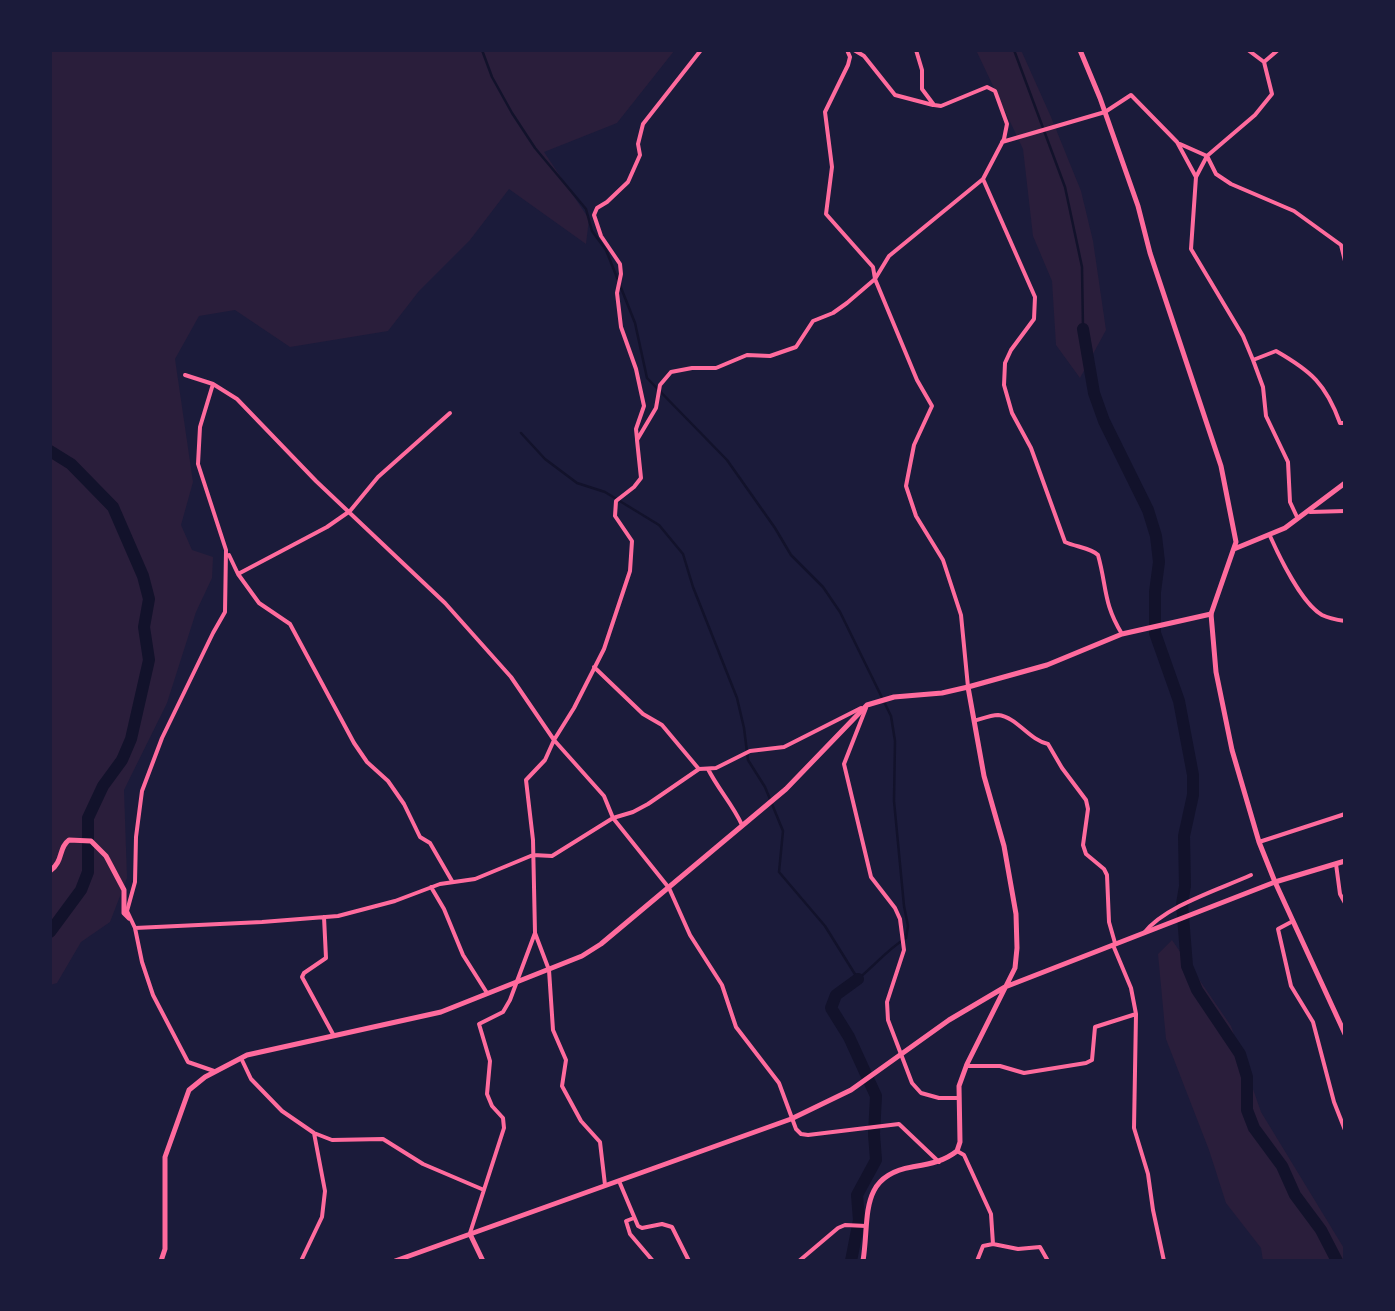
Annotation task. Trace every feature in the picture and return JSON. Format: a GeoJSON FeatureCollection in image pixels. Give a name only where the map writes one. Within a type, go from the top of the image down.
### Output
{"type":"FeatureCollection","features":[{"type":"Feature","properties":{"kind":"street"},"geometry":{"type":"LineString","coordinates":[[605,1186],[600,1142],[581,1122],[562,1086],[566,1060],[553,1030],[550,970],[536,933],[531,809],[526,780],[545,760],[604,649],[630,571],[632,541],[615,516],[619,499],[641,478],[636,429],[644,406],[621,326],[620,264],[601,236],[594,215],[596,208],[628,182],[640,155],[638,144],[643,124],[700,50]]}},
{"type":"Feature","properties":{"kind":"street"},"geometry":{"type":"LineString","coordinates":[[847,50],[848,65],[825,112],[832,167],[826,214],[873,266],[917,380],[932,406],[914,445],[906,486],[916,516],[943,560],[961,615],[968,687],[984,776],[1004,846],[1016,914],[1017,948],[1015,968],[966,1066],[958,1098],[957,1151],[938,1162],[901,1169],[874,1187],[863,1261]]}},
{"type":"Feature","properties":{"kind":"street"},"geometry":{"type":"LineString","coordinates":[[637,440],[656,408],[660,386],[671,372],[716,368],[747,355],[770,356],[796,347],[813,321],[832,313],[875,279],[888,256],[983,178],[1007,124],[995,91],[987,87],[940,106],[895,95],[864,56],[854,50]]}},
{"type":"Feature","properties":{"kind":"street"},"geometry":{"type":"LineString","coordinates":[[916,50],[922,90],[934,105]]}},
{"type":"Feature","properties":{"kind":"street"},"geometry":{"type":"LineString","coordinates":[[1080,50],[1141,216],[1150,254],[1212,436],[1234,529],[1236,542],[1210,614],[1222,711],[1275,882],[1345,1034]]}},
{"type":"Feature","properties":{"kind":"street"},"geometry":{"type":"LineString","coordinates":[[1248,50],[1264,62],[1272,94],[1255,115],[1207,156],[1196,177],[1191,248],[1253,360],[1266,416],[1288,462],[1290,502],[1299,520]]}},
{"type":"Feature","properties":{"kind":"street"},"geometry":{"type":"LineString","coordinates":[[1264,62],[1278,50]]}},
{"type":"Feature","properties":{"kind":"street"},"geometry":{"type":"LineString","coordinates":[[1002,142],[1104,112],[1131,95],[1176,142],[1196,177]]}},
{"type":"Feature","properties":{"kind":"street"},"geometry":{"type":"LineString","coordinates":[[1176,142],[1207,156],[1216,174],[1231,184],[1294,211],[1341,245],[1345,261]]}},
{"type":"Feature","properties":{"kind":"street"},"geometry":{"type":"LineString","coordinates":[[983,178],[1035,296],[1034,319],[1005,363],[1004,385],[1012,413],[1031,448],[1065,542],[1098,554],[1106,600],[1113,619],[1126,633]]}},
{"type":"Feature","properties":{"kind":"street"},"geometry":{"type":"LineString","coordinates":[[1253,360],[1276,351],[1298,364],[1322,386],[1340,423],[1345,423]]}},
{"type":"Feature","properties":{"kind":"street"},"geometry":{"type":"LineString","coordinates":[[185,375],[213,384],[237,400],[445,602],[511,677],[554,740],[604,796],[613,818],[669,888],[690,936],[722,985],[736,1028],[778,1083],[796,1129],[808,1135],[893,1124],[904,1126],[938,1162]]}},
{"type":"Feature","properties":{"kind":"street"},"geometry":{"type":"LineString","coordinates":[[213,384],[200,427],[198,464],[226,550],[259,603],[290,624],[354,743],[396,792],[420,837],[430,844],[452,882]]}},
{"type":"Feature","properties":{"kind":"street"},"geometry":{"type":"LineString","coordinates":[[238,574],[350,511],[378,476],[450,413]]}},
{"type":"Feature","properties":{"kind":"street"},"geometry":{"type":"LineString","coordinates":[[1234,549],[1299,520],[1345,483]]}},
{"type":"Feature","properties":{"kind":"street"},"geometry":{"type":"LineString","coordinates":[[1308,512],[1345,511]]}},
{"type":"Feature","properties":{"kind":"street"},"geometry":{"type":"LineString","coordinates":[[1270,536],[1280,560],[1320,615],[1345,622]]}},
{"type":"Feature","properties":{"kind":"street"},"geometry":{"type":"LineString","coordinates":[[214,1072],[188,1062],[153,996],[127,911],[135,882],[142,791],[168,724],[225,612],[226,550]]}},
{"type":"Feature","properties":{"kind":"street"},"geometry":{"type":"LineString","coordinates":[[135,928],[338,916],[431,887],[475,880],[532,855],[552,856],[613,818],[648,804],[699,770],[716,768],[750,751],[784,747],[877,702],[968,687],[1048,665],[1126,633],[1210,614]]}},
{"type":"Feature","properties":{"kind":"street"},"geometry":{"type":"LineString","coordinates":[[594,667],[643,714],[662,726],[699,770]]}},
{"type":"Feature","properties":{"kind":"street"},"geometry":{"type":"LineString","coordinates":[[162,1261],[165,1158],[189,1090],[241,1058],[440,1012],[550,970],[601,944],[743,827],[866,706]]}},
{"type":"Feature","properties":{"kind":"street"},"geometry":{"type":"LineString","coordinates":[[866,706],[844,764],[871,876],[900,919],[901,960],[887,1002],[888,1020],[906,1073],[921,1093],[958,1098]]}},
{"type":"Feature","properties":{"kind":"street"},"geometry":{"type":"LineString","coordinates":[[974,721],[997,715],[1048,744],[1088,809],[1083,846],[1107,875],[1109,922],[1136,1014],[1134,1128],[1148,1174],[1164,1261]]}},
{"type":"Feature","properties":{"kind":"street"},"geometry":{"type":"LineString","coordinates":[[708,769],[743,827]]}},
{"type":"Feature","properties":{"kind":"street"},"geometry":{"type":"LineString","coordinates":[[1260,842],[1345,814]]}},
{"type":"Feature","properties":{"kind":"street"},"geometry":{"type":"LineString","coordinates":[[50,871],[59,864],[64,843],[74,839],[91,841],[116,872],[124,890],[124,914],[129,918]]}},
{"type":"Feature","properties":{"kind":"street"},"geometry":{"type":"LineString","coordinates":[[395,1261],[791,1119],[858,1085],[949,1020],[1005,987],[1275,882],[1345,861]]}},
{"type":"Feature","properties":{"kind":"street"},"geometry":{"type":"LineString","coordinates":[[1336,864],[1340,894],[1345,902]]}},
{"type":"Feature","properties":{"kind":"street"},"geometry":{"type":"LineString","coordinates":[[1144,933],[1172,910],[1250,876]]}},
{"type":"Feature","properties":{"kind":"street"},"geometry":{"type":"LineString","coordinates":[[431,887],[462,954],[488,993]]}},
{"type":"Feature","properties":{"kind":"street"},"geometry":{"type":"LineString","coordinates":[[324,917],[326,958],[302,977],[334,1036]]}},
{"type":"Feature","properties":{"kind":"street"},"geometry":{"type":"LineString","coordinates":[[1293,921],[1278,930],[1291,986],[1313,1022],[1345,1130]]}},
{"type":"Feature","properties":{"kind":"street"},"geometry":{"type":"LineString","coordinates":[[482,1261],[470,1234],[504,1128],[503,1118],[488,1094],[490,1061],[479,1024],[503,1012],[536,933]]}},
{"type":"Feature","properties":{"kind":"street"},"geometry":{"type":"LineString","coordinates":[[966,1066],[1000,1066],[1024,1073],[1086,1063],[1092,1060],[1095,1027],[1136,1014]]}},
{"type":"Feature","properties":{"kind":"street"},"geometry":{"type":"LineString","coordinates":[[241,1058],[251,1079],[282,1111],[314,1133],[332,1140],[384,1139],[423,1164],[485,1191]]}},
{"type":"Feature","properties":{"kind":"street"},"geometry":{"type":"LineString","coordinates":[[301,1261],[322,1217],[326,1191],[314,1133]]}},
{"type":"Feature","properties":{"kind":"street"},"geometry":{"type":"LineString","coordinates":[[957,1151],[964,1155],[991,1214],[993,1244]]}},
{"type":"Feature","properties":{"kind":"street"},"geometry":{"type":"LineString","coordinates":[[620,1181],[638,1226],[672,1227],[689,1261]]}},
{"type":"Feature","properties":{"kind":"street"},"geometry":{"type":"LineString","coordinates":[[634,1218],[626,1221],[630,1234],[653,1261]]}},
{"type":"Feature","properties":{"kind":"street"},"geometry":{"type":"LineString","coordinates":[[799,1261],[838,1228],[866,1226]]}},
{"type":"Feature","properties":{"kind":"street"},"geometry":{"type":"LineString","coordinates":[[978,1261],[983,1246],[993,1244],[1018,1249],[1040,1247],[1048,1261]]}},
{"type":"Feature","properties":{"kind":"shaded area"},"geometry":{"type":"Polygon","coordinates":[[[50,50],[674,51],[617,123],[544,152],[589,219],[586,244],[509,189],[470,240],[419,291],[388,331],[290,347],[235,310],[199,316],[175,359],[193,482],[181,525],[192,550],[213,557],[212,578],[196,612],[167,703],[124,790],[127,878],[110,922],[81,942],[57,983],[50,985],[50,50]]]}},
{"type":"Feature","properties":{"kind":"shaded area"},"geometry":{"type":"Polygon","coordinates":[[[976,50],[1021,50],[1081,191],[1106,330],[1080,378],[1056,345],[1052,281],[1033,236],[1023,149],[976,50]]]}},
{"type":"Feature","properties":{"kind":"shaded area"},"geometry":{"type":"Polygon","coordinates":[[[1172,940],[1231,1026],[1261,1112],[1345,1250],[1345,1261],[1263,1261],[1261,1248],[1226,1203],[1166,1039],[1158,954],[1172,940]]]}},
{"type":"Feature","properties":{"kind":"waterway"},"geometry":{"type":"LineString","coordinates":[[482,50],[512,113],[535,148],[586,209],[592,231],[606,250],[635,323],[647,378],[727,460],[791,555],[823,587],[840,612],[891,716],[895,741],[894,801],[908,926],[906,938],[858,979],[825,926],[779,872],[783,831],[765,787],[748,760],[737,698],[683,554],[659,525],[605,492],[577,483],[545,459],[521,433]]}},
{"type":"Feature","properties":{"kind":"waterway"},"geometry":{"type":"LineString","coordinates":[[1014,50],[1065,187],[1082,267],[1083,329]]}},
{"type":"Feature","properties":{"kind":"waterway"},"geometry":{"type":"LineString","coordinates":[[1083,329],[1094,393],[1148,510],[1156,536],[1159,562],[1155,633],[1179,701],[1193,775],[1184,836],[1182,904],[1187,966],[1197,990],[1240,1054],[1247,1077],[1247,1110],[1254,1128],[1282,1166],[1295,1195],[1321,1230],[1337,1261]]}},
{"type":"Feature","properties":{"kind":"waterway"},"geometry":{"type":"LineString","coordinates":[[50,451],[71,464],[113,507],[149,599],[144,627],[149,660],[131,739],[88,818],[88,872],[81,890],[50,932]]}},
{"type":"Feature","properties":{"kind":"waterway"},"geometry":{"type":"LineString","coordinates":[[851,1261],[859,1220],[857,1195],[876,1160],[876,1096],[831,1008],[836,995],[858,979]]}}]}
